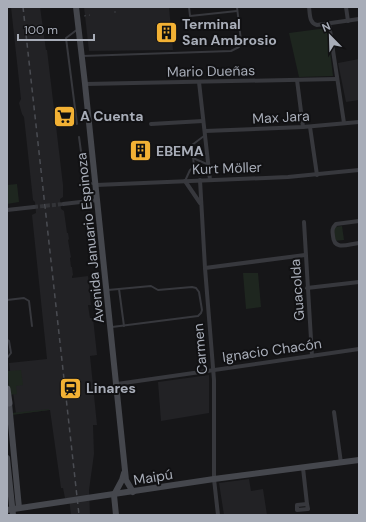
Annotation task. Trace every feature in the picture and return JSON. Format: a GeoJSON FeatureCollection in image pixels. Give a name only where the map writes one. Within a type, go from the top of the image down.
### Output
{"type":"FeatureCollection","features":[{"type":"Feature","properties":{"kind":"main road","name":"Avenida Januario Espinoza"},"geometry":{"type":"LineString","coordinates":[[76,7],[98,200],[125,467],[127,482],[133,492]]}},
{"type":"Feature","properties":{"kind":"main road"},"geometry":{"type":"LineString","coordinates":[[7,389],[20,508]]}},
{"type":"Feature","properties":{"kind":"main road"},"geometry":{"type":"LineString","coordinates":[[7,458],[11,512]]}},
{"type":"Feature","properties":{"kind":"main road","name":"Maipú"},"geometry":{"type":"LineString","coordinates":[[11,512],[20,508],[214,479],[359,460]]}},
{"type":"Feature","properties":{"kind":"main road","name":"Avenida Januario Espinoza"},"geometry":{"type":"LineString","coordinates":[[114,494],[122,480],[125,467]]}},
{"type":"Feature","properties":{"kind":"main road"},"geometry":{"type":"LineString","coordinates":[[114,494],[116,515]]}},
{"type":"Feature","properties":{"kind":"street"},"geometry":{"type":"LineString","coordinates":[[309,7],[312,23],[317,25],[359,19]]}},
{"type":"Feature","properties":{"kind":"street"},"geometry":{"type":"LineString","coordinates":[[346,7],[348,21]]}},
{"type":"Feature","properties":{"kind":"street"},"geometry":{"type":"LineString","coordinates":[[329,24],[344,123]]}},
{"type":"Feature","properties":{"kind":"street","name":"Mario Dueñas"},"geometry":{"type":"LineString","coordinates":[[85,84],[337,79]]}},
{"type":"Feature","properties":{"kind":"street"},"geometry":{"type":"LineString","coordinates":[[297,80],[303,127]]}},
{"type":"Feature","properties":{"kind":"street"},"geometry":{"type":"LineString","coordinates":[[199,82],[210,180]]}},
{"type":"Feature","properties":{"kind":"street"},"geometry":{"type":"LineString","coordinates":[[151,124],[204,121]]}},
{"type":"Feature","properties":{"kind":"street","name":"Max Jara"},"geometry":{"type":"LineString","coordinates":[[205,133],[310,127],[359,122]]}},
{"type":"Feature","properties":{"kind":"street"},"geometry":{"type":"LineString","coordinates":[[310,127],[317,175]]}},
{"type":"Feature","properties":{"kind":"street","name":"Kurt Möller"},"geometry":{"type":"LineString","coordinates":[[96,185],[288,177],[359,170]]}},
{"type":"Feature","properties":{"kind":"street","name":"Carmen"},"geometry":{"type":"LineString","coordinates":[[200,180],[213,370],[215,422],[214,479],[218,515]]}},
{"type":"Feature","properties":{"kind":"street"},"geometry":{"type":"LineString","coordinates":[[185,181],[198,198],[201,205]]}},
{"type":"Feature","properties":{"kind":"street"},"geometry":{"type":"LineString","coordinates":[[63,204],[98,200]]}},
{"type":"Feature","properties":{"kind":"street"},"geometry":{"type":"LineString","coordinates":[[7,210],[34,207]]}},
{"type":"Feature","properties":{"kind":"street","name":"Guacolda"},"geometry":{"type":"LineString","coordinates":[[304,222],[312,356]]}},
{"type":"Feature","properties":{"kind":"street"},"geometry":{"type":"LineString","coordinates":[[359,222],[336,224],[332,230],[333,241],[338,246],[359,243]]}},
{"type":"Feature","properties":{"kind":"street"},"geometry":{"type":"LineString","coordinates":[[205,268],[305,255]]}},
{"type":"Feature","properties":{"kind":"street"},"geometry":{"type":"LineString","coordinates":[[307,288],[359,282]]}},
{"type":"Feature","properties":{"kind":"street","name":"Ignacio Chacón"},"geometry":{"type":"LineString","coordinates":[[117,384],[359,349]]}},
{"type":"Feature","properties":{"kind":"street"},"geometry":{"type":"LineString","coordinates":[[334,412],[341,463]]}},
{"type":"Feature","properties":{"kind":"street"},"geometry":{"type":"LineString","coordinates":[[303,468],[307,504]]}},
{"type":"Feature","properties":{"kind":"lane"},"geometry":{"type":"LineString","coordinates":[[189,7],[190,16],[237,11]]}},
{"type":"Feature","properties":{"kind":"lane"},"geometry":{"type":"LineString","coordinates":[[82,56],[231,51],[239,46],[242,41],[237,7]]}},
{"type":"Feature","properties":{"kind":"lane"},"geometry":{"type":"LineString","coordinates":[[77,124],[66,38],[79,28]]}},
{"type":"Feature","properties":{"kind":"lane"},"geometry":{"type":"LineString","coordinates":[[185,181],[190,170],[194,167],[192,145],[205,133]]}},
{"type":"Feature","properties":{"kind":"lane"},"geometry":{"type":"LineString","coordinates":[[79,137],[85,181],[96,185]]}},
{"type":"Feature","properties":{"kind":"lane"},"geometry":{"type":"LineString","coordinates":[[193,158],[209,164]]}},
{"type":"Feature","properties":{"kind":"lane"},"geometry":{"type":"LineString","coordinates":[[107,290],[151,286],[158,290],[192,287],[196,288],[199,292],[202,310],[198,316],[111,327]]}},
{"type":"Feature","properties":{"kind":"lane"},"geometry":{"type":"LineString","coordinates":[[119,289],[124,326]]}},
{"type":"Feature","properties":{"kind":"lane"},"geometry":{"type":"LineString","coordinates":[[7,300],[24,298],[28,300],[30,303],[32,326]]}},
{"type":"Feature","properties":{"kind":"lane"},"geometry":{"type":"LineString","coordinates":[[7,340],[9,341],[11,353],[7,358]]}},
{"type":"Feature","properties":{"kind":"path"},"geometry":{"type":"LineString","coordinates":[[77,16],[90,15]]}},
{"type":"Feature","properties":{"kind":"shaded area"},"geometry":{"type":"Polygon","coordinates":[[[11,7],[40,7],[47,50],[63,185],[63,197],[60,199],[61,209],[64,211],[69,239],[73,275],[72,278],[88,276],[91,305],[88,305],[90,318],[93,318],[97,355],[90,356],[97,425],[93,425],[94,454],[89,490],[90,515],[71,515],[69,498],[65,498],[63,488],[61,488],[50,410],[16,414],[9,363],[47,359],[32,215],[36,213],[35,202],[33,200],[24,117],[19,103],[21,99],[11,7]]]}},
{"type":"Feature","properties":{"kind":"shaded area"},"geometry":{"type":"Polygon","coordinates":[[[84,7],[169,7],[173,50],[89,51],[84,7]]]}},
{"type":"Feature","properties":{"kind":"shaded area"},"geometry":{"type":"Polygon","coordinates":[[[327,28],[333,76],[299,77],[289,33],[327,28]]]}},
{"type":"Feature","properties":{"kind":"shaded area"},"geometry":{"type":"Polygon","coordinates":[[[359,59],[359,100],[346,102],[338,63],[359,59]]]}},
{"type":"Feature","properties":{"kind":"shaded area"},"geometry":{"type":"Polygon","coordinates":[[[17,184],[19,202],[7,204],[7,185],[17,184]]]}},
{"type":"Feature","properties":{"kind":"shaded area"},"geometry":{"type":"Polygon","coordinates":[[[342,226],[344,240],[334,241],[334,227],[342,226]]]}},
{"type":"Feature","properties":{"kind":"shaded area"},"geometry":{"type":"Polygon","coordinates":[[[243,273],[258,273],[261,307],[246,309],[243,273]]]}},
{"type":"Feature","properties":{"kind":"shaded area"},"geometry":{"type":"Polygon","coordinates":[[[21,370],[23,385],[16,386],[17,394],[9,395],[8,371],[21,370]]]}},
{"type":"Feature","properties":{"kind":"shaded area"},"geometry":{"type":"Polygon","coordinates":[[[209,375],[209,413],[161,421],[158,382],[209,375]]]}},
{"type":"Feature","properties":{"kind":"shaded area"},"geometry":{"type":"Polygon","coordinates":[[[49,410],[12,415],[12,413],[49,410]]]}},
{"type":"Feature","properties":{"kind":"shaded area"},"geometry":{"type":"Polygon","coordinates":[[[249,479],[251,491],[263,489],[267,515],[224,515],[219,483],[249,479]]]}},
{"type":"Feature","properties":{"kind":"tunnel"},"geometry":{"type":"LineString","coordinates":[[34,207],[63,204]]}},
{"type":"Feature","properties":{"kind":"railway"},"geometry":{"type":"LineString","coordinates":[[23,7],[79,515]]}},
{"type":"Feature","properties":{"kind":"place","name":"Terminal San Ambrosio"},"geometry":{"type":"Point","coordinates":[166,32]}},
{"type":"Feature","properties":{"kind":"place","name":"A Cuenta"},"geometry":{"type":"Point","coordinates":[64,116]}},
{"type":"Feature","properties":{"kind":"place","name":"EBEMA"},"geometry":{"type":"Point","coordinates":[141,151]}},
{"type":"Feature","properties":{"kind":"place","name":"Linares"},"geometry":{"type":"Point","coordinates":[70,388]}}]}
